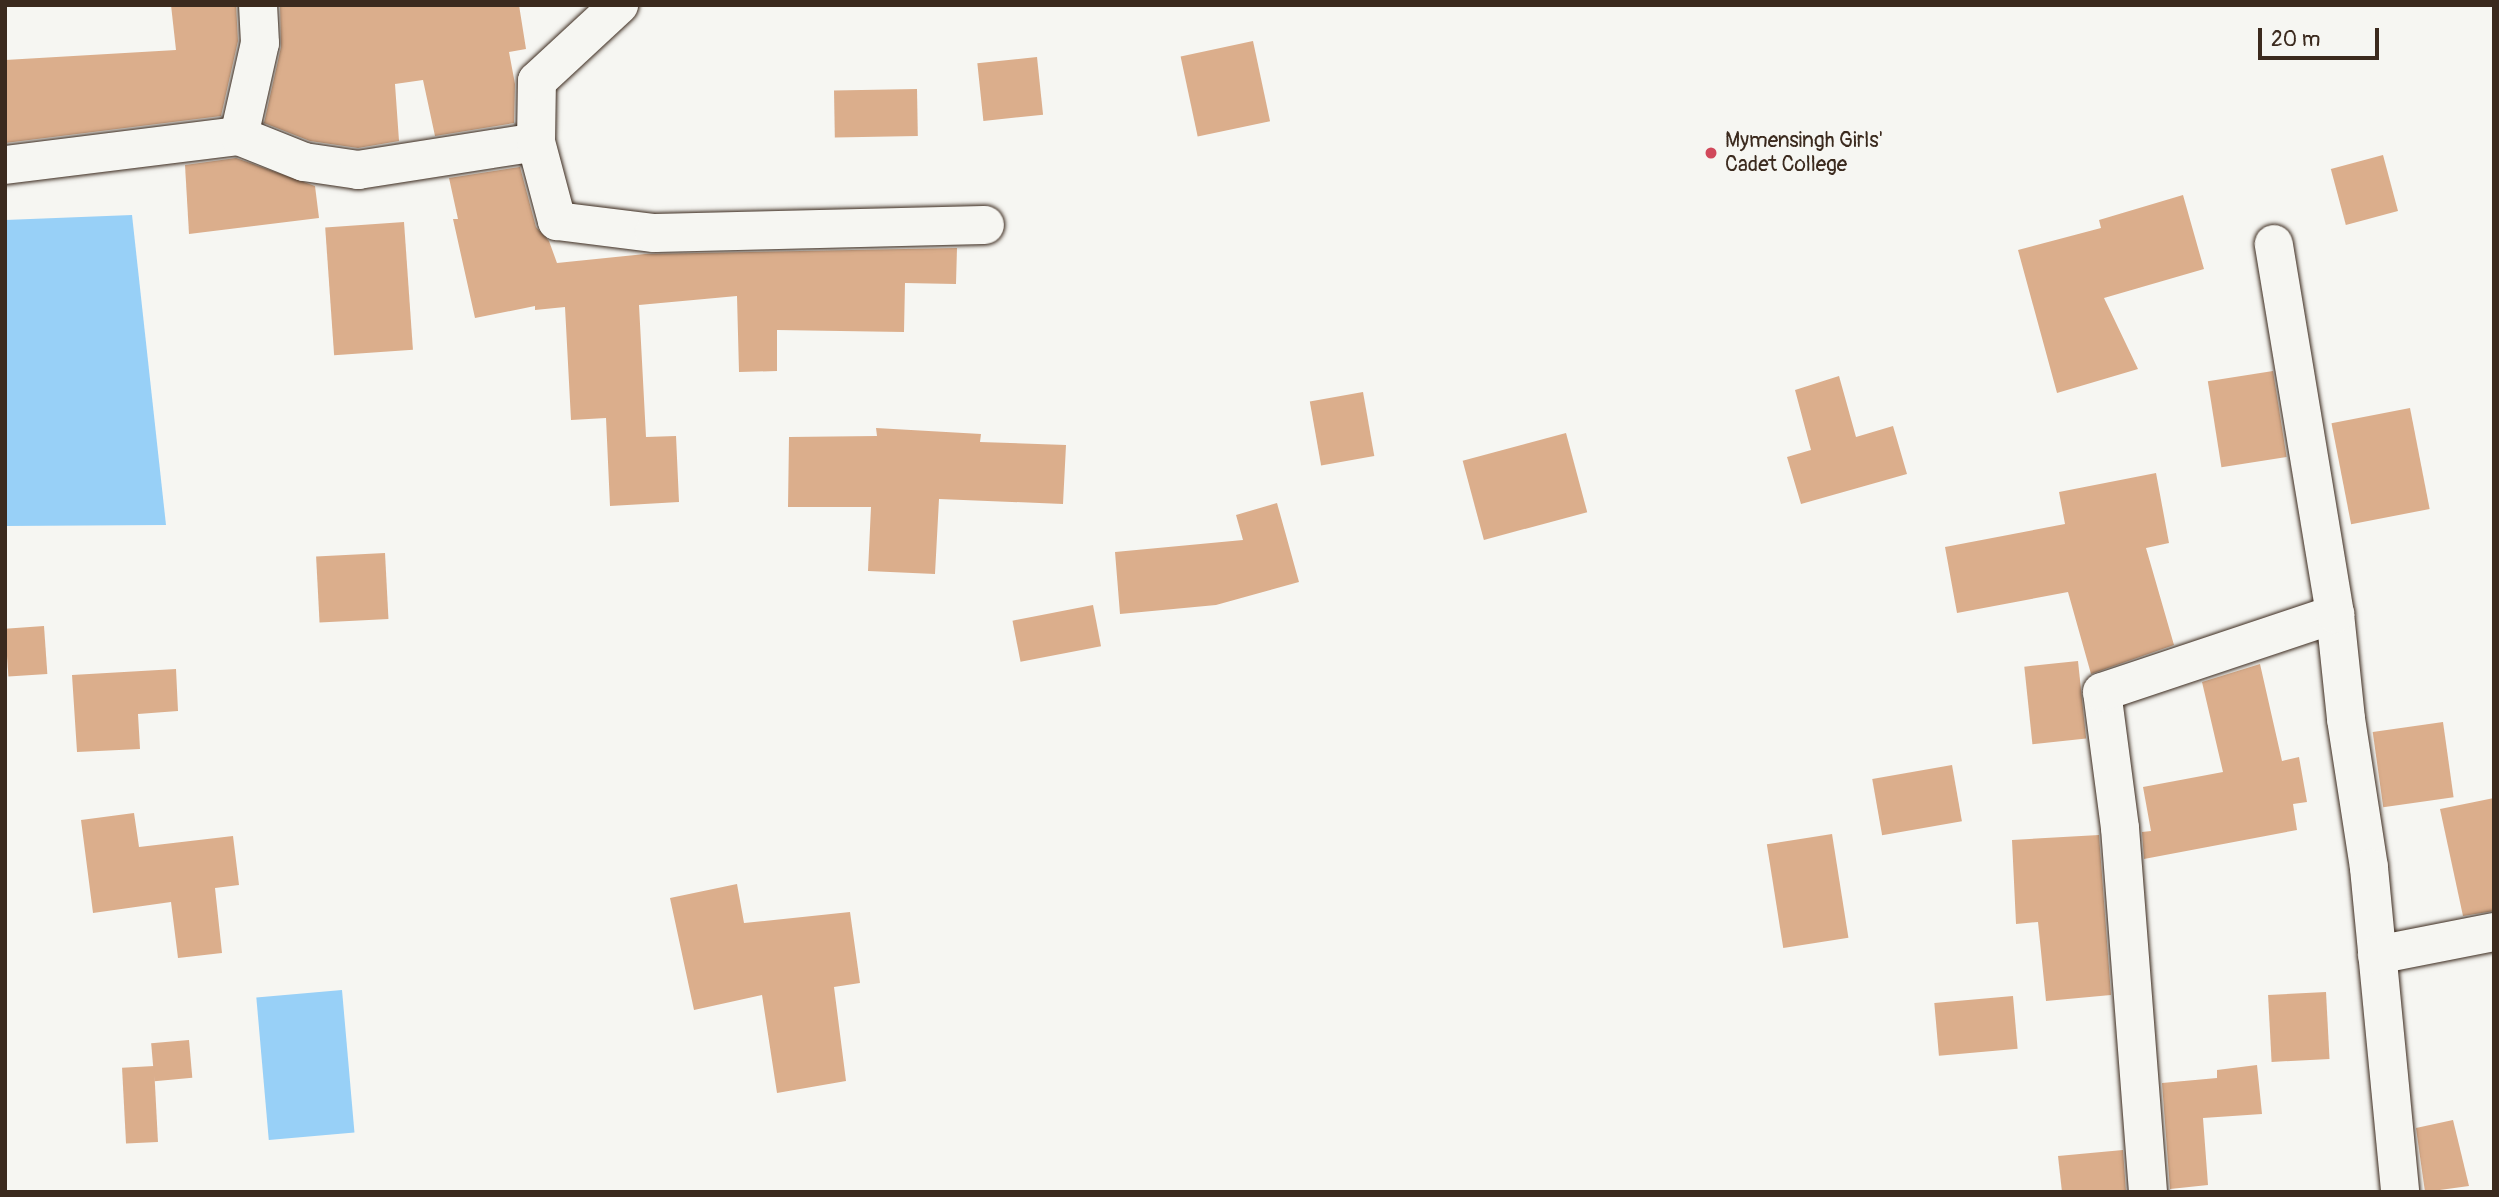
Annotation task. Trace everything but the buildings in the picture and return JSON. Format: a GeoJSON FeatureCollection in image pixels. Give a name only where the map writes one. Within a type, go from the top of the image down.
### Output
{"type":"FeatureCollection","features":[{"type":"Feature","properties":{"kind":"street"},"geometry":{"type":"LineString","coordinates":[[239,136],[260,43],[258,5]]}},
{"type":"Feature","properties":{"kind":"street"},"geometry":{"type":"LineString","coordinates":[[619,5],[537,81],[536,142],[557,221],[654,233],[985,225]]}},
{"type":"Feature","properties":{"kind":"street"},"geometry":{"type":"LineString","coordinates":[[5,165],[239,136],[304,162],[358,170],[536,142]]}},
{"type":"Feature","properties":{"kind":"street"},"geometry":{"type":"LineString","coordinates":[[2274,244],[2335,614],[2377,954],[2400,1192]]}},
{"type":"Feature","properties":{"kind":"street"},"geometry":{"type":"LineString","coordinates":[[2148,1192],[2120,828],[2102,692],[2335,614]]}},
{"type":"Feature","properties":{"kind":"street"},"geometry":{"type":"LineString","coordinates":[[2377,954],[2494,932]]}},
{"type":"Feature","properties":{"kind":"water"},"geometry":{"type":"Polygon","coordinates":[[[132,215],[166,525],[5,526],[5,220],[132,215]]]}},
{"type":"Feature","properties":{"kind":"water"},"geometry":{"type":"Polygon","coordinates":[[[342,990],[354,1132],[269,1140],[256,997],[342,990]]]}},
{"type":"Feature","properties":{"kind":"place","name":"Mymensingh Girls' Cadet College"},"geometry":{"type":"Point","coordinates":[1711,153]}}]}
